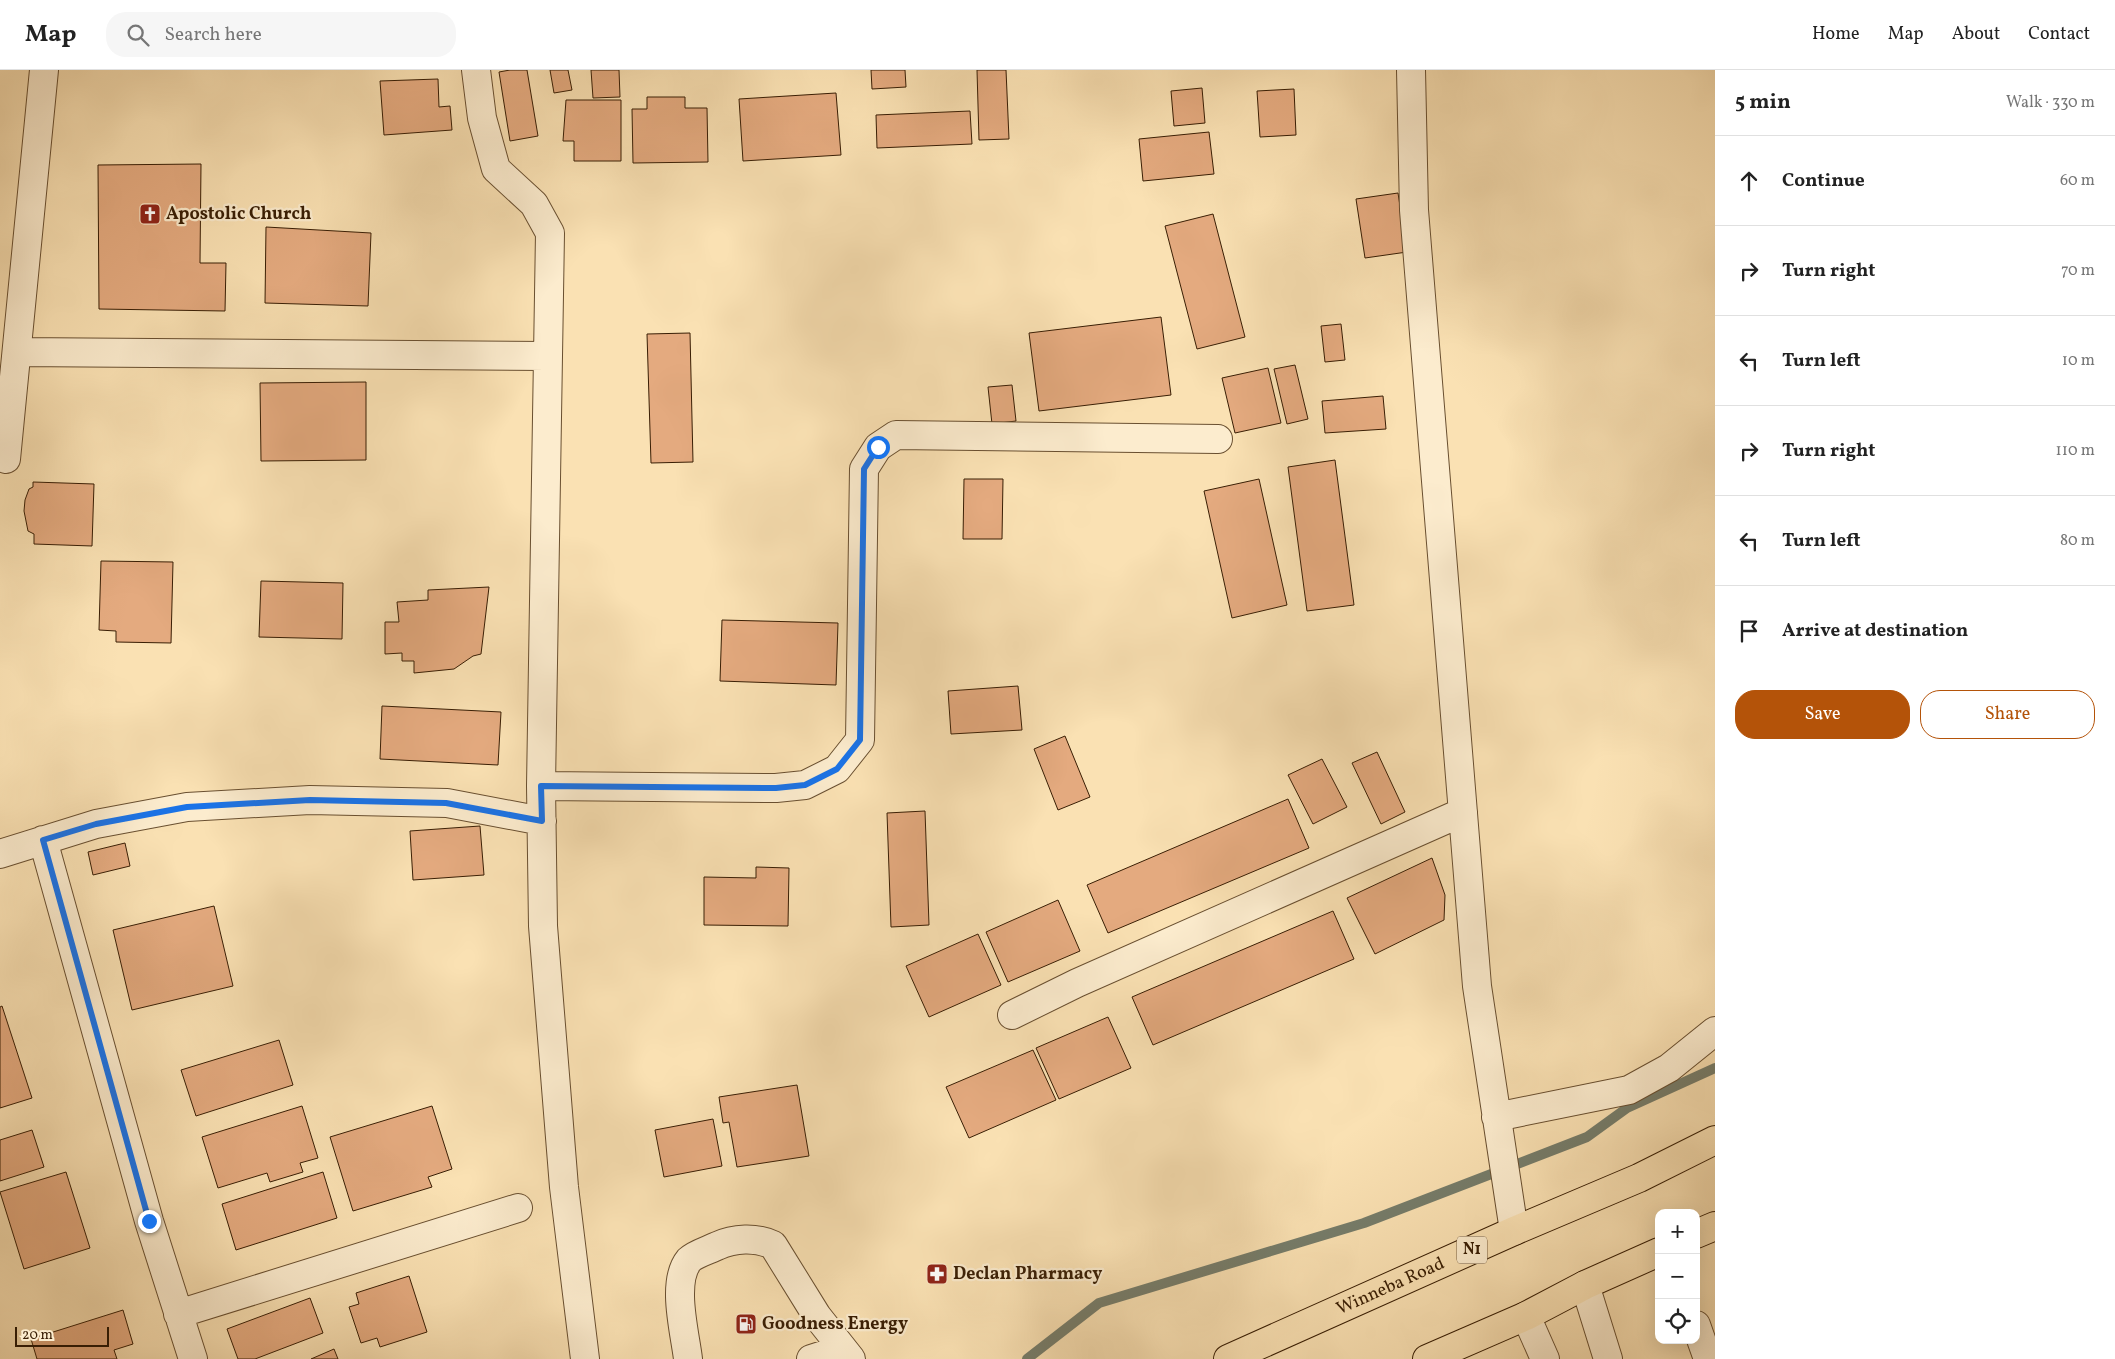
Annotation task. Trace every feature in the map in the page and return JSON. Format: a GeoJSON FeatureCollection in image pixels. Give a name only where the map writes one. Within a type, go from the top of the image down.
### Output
{"type":"FeatureCollection","features":[{"type":"Feature","properties":{"kind":"highway","name":"Winneba Road"},"geometry":{"type":"LineString","coordinates":[[1228,1359],[1514,1231],[1640,1178],[1715,1140]]}},
{"type":"Feature","properties":{"kind":"highway"},"geometry":{"type":"LineString","coordinates":[[1700,1232],[1715,1226]]}},
{"type":"Feature","properties":{"kind":"highway"},"geometry":{"type":"LineString","coordinates":[[1427,1359],[1526,1316],[1585,1285],[1655,1254]]}},
{"type":"Feature","properties":{"kind":"street"},"geometry":{"type":"LineString","coordinates":[[6,459],[44,70]]}},
{"type":"Feature","properties":{"kind":"street"},"geometry":{"type":"LineString","coordinates":[[476,70],[482,118],[496,169],[534,204],[550,233],[541,786],[544,945],[564,1187],[586,1359]]}},
{"type":"Feature","properties":{"kind":"street"},"geometry":{"type":"LineString","coordinates":[[1411,70],[1414,210],[1477,986],[1514,1231]]}},
{"type":"Feature","properties":{"kind":"street"},"geometry":{"type":"LineString","coordinates":[[16,352],[547,356]]}},
{"type":"Feature","properties":{"kind":"street"},"geometry":{"type":"LineString","coordinates":[[541,786],[776,788],[805,785],[837,769],[860,740],[864,469],[878,447],[896,435],[1218,438]]}},
{"type":"Feature","properties":{"kind":"street"},"geometry":{"type":"LineString","coordinates":[[0,854],[96,824],[187,807],[310,800],[446,803],[542,821]]}},
{"type":"Feature","properties":{"kind":"street"},"geometry":{"type":"LineString","coordinates":[[1012,1014],[1086,979],[1463,812]]}},
{"type":"Feature","properties":{"kind":"street"},"geometry":{"type":"LineString","coordinates":[[43,840],[149,1221],[192,1359]]}},
{"type":"Feature","properties":{"kind":"street"},"geometry":{"type":"LineString","coordinates":[[1496,1117],[1629,1090],[1669,1068],[1715,1031]]}},
{"type":"Feature","properties":{"kind":"street"},"geometry":{"type":"LineString","coordinates":[[178,1314],[518,1208]]}},
{"type":"Feature","properties":{"kind":"street"},"geometry":{"type":"LineString","coordinates":[[688,1359],[680,1287],[684,1270],[690,1259],[722,1244],[751,1239],[762,1240],[773,1245],[816,1316],[846,1354]]}},
{"type":"Feature","properties":{"kind":"street"},"geometry":{"type":"LineString","coordinates":[[1585,1285],[1608,1359]]}},
{"type":"Feature","properties":{"kind":"street"},"geometry":{"type":"LineString","coordinates":[[1526,1316],[1545,1359]]}},
{"type":"Feature","properties":{"kind":"street"},"geometry":{"type":"LineString","coordinates":[[1700,1336],[1708,1359]]}},
{"type":"Feature","properties":{"kind":"street"},"geometry":{"type":"LineString","coordinates":[[811,1359],[846,1354]]}},
{"type":"Feature","properties":{"kind":"building"},"geometry":{"type":"Polygon","coordinates":[[[527,70],[538,136],[510,141],[499,72],[527,70]]]}},
{"type":"Feature","properties":{"kind":"building"},"geometry":{"type":"Polygon","coordinates":[[[550,70],[568,70],[572,90],[554,93],[550,70]]]}},
{"type":"Feature","properties":{"kind":"building"},"geometry":{"type":"Polygon","coordinates":[[[591,70],[619,70],[620,97],[593,98],[591,70]]]}},
{"type":"Feature","properties":{"kind":"building"},"geometry":{"type":"Polygon","coordinates":[[[871,70],[905,70],[906,87],[872,89],[871,70]]]}},
{"type":"Feature","properties":{"kind":"building"},"geometry":{"type":"Polygon","coordinates":[[[977,70],[1006,70],[1009,139],[979,140],[977,70]]]}},
{"type":"Feature","properties":{"kind":"building"},"geometry":{"type":"Polygon","coordinates":[[[438,79],[439,107],[450,106],[452,130],[384,135],[380,81],[438,79]]]}},
{"type":"Feature","properties":{"kind":"building"},"geometry":{"type":"Polygon","coordinates":[[[1202,88],[1205,123],[1174,126],[1171,91],[1202,88]]]}},
{"type":"Feature","properties":{"kind":"building"},"geometry":{"type":"Polygon","coordinates":[[[1294,89],[1296,135],[1260,137],[1257,91],[1294,89]]]}},
{"type":"Feature","properties":{"kind":"building"},"geometry":{"type":"Polygon","coordinates":[[[836,93],[841,155],[743,161],[739,99],[836,93]]]}},
{"type":"Feature","properties":{"kind":"building"},"geometry":{"type":"Polygon","coordinates":[[[647,97],[685,97],[685,108],[707,108],[708,162],[633,163],[632,109],[647,109],[647,97]]]}},
{"type":"Feature","properties":{"kind":"building"},"geometry":{"type":"Polygon","coordinates":[[[566,100],[621,100],[621,161],[574,161],[574,141],[563,141],[566,100]]]}},
{"type":"Feature","properties":{"kind":"building"},"geometry":{"type":"Polygon","coordinates":[[[970,111],[972,144],[877,148],[876,115],[970,111]]]}},
{"type":"Feature","properties":{"kind":"building"},"geometry":{"type":"Polygon","coordinates":[[[1209,132],[1214,174],[1143,181],[1139,139],[1209,132]]]}},
{"type":"Feature","properties":{"kind":"building","name":"Apostolic Church"},"geometry":{"type":"Polygon","coordinates":[[[201,164],[200,263],[226,263],[225,311],[99,309],[98,165],[201,164]]]}},
{"type":"Feature","properties":{"kind":"building"},"geometry":{"type":"Polygon","coordinates":[[[1398,193],[1407,252],[1365,258],[1356,199],[1398,193]]]}},
{"type":"Feature","properties":{"kind":"building"},"geometry":{"type":"Polygon","coordinates":[[[1213,214],[1245,337],[1197,349],[1165,226],[1213,214]]]}},
{"type":"Feature","properties":{"kind":"building"},"geometry":{"type":"Polygon","coordinates":[[[266,227],[371,233],[368,306],[265,303],[266,227]]]}},
{"type":"Feature","properties":{"kind":"building"},"geometry":{"type":"Polygon","coordinates":[[[1161,317],[1171,395],[1039,411],[1029,333],[1161,317]]]}},
{"type":"Feature","properties":{"kind":"building"},"geometry":{"type":"Polygon","coordinates":[[[1341,324],[1345,360],[1325,362],[1321,326],[1341,324]]]}},
{"type":"Feature","properties":{"kind":"building"},"geometry":{"type":"Polygon","coordinates":[[[690,333],[693,462],[651,463],[647,334],[690,333]]]}},
{"type":"Feature","properties":{"kind":"building"},"geometry":{"type":"Polygon","coordinates":[[[1295,365],[1308,419],[1287,424],[1274,369],[1295,365]]]}},
{"type":"Feature","properties":{"kind":"building"},"geometry":{"type":"Polygon","coordinates":[[[1268,368],[1281,423],[1235,433],[1222,378],[1268,368]]]}},
{"type":"Feature","properties":{"kind":"building"},"geometry":{"type":"Polygon","coordinates":[[[366,382],[366,460],[261,461],[260,383],[366,382]]]}},
{"type":"Feature","properties":{"kind":"building"},"geometry":{"type":"Polygon","coordinates":[[[1012,385],[1016,421],[992,424],[988,387],[1012,385]]]}},
{"type":"Feature","properties":{"kind":"building"},"geometry":{"type":"Polygon","coordinates":[[[1383,396],[1386,429],[1325,433],[1322,401],[1383,396]]]}},
{"type":"Feature","properties":{"kind":"building"},"geometry":{"type":"Polygon","coordinates":[[[1335,460],[1354,605],[1307,611],[1288,467],[1335,460]]]}},
{"type":"Feature","properties":{"kind":"building"},"geometry":{"type":"Polygon","coordinates":[[[964,479],[1003,479],[1002,539],[963,539],[964,479]]]}},
{"type":"Feature","properties":{"kind":"building"},"geometry":{"type":"Polygon","coordinates":[[[1259,479],[1287,605],[1232,618],[1204,491],[1259,479]]]}},
{"type":"Feature","properties":{"kind":"building"},"geometry":{"type":"Polygon","coordinates":[[[33,482],[94,484],[92,546],[34,544],[34,534],[28,531],[24,511],[25,500],[29,489],[33,487],[33,482]]]}},
{"type":"Feature","properties":{"kind":"building"},"geometry":{"type":"Polygon","coordinates":[[[101,561],[173,562],[171,643],[116,642],[116,631],[99,630],[101,561]]]}},
{"type":"Feature","properties":{"kind":"building"},"geometry":{"type":"Polygon","coordinates":[[[261,581],[343,583],[342,639],[259,637],[261,581]]]}},
{"type":"Feature","properties":{"kind":"building"},"geometry":{"type":"Polygon","coordinates":[[[489,587],[481,654],[473,656],[454,669],[414,673],[414,661],[402,661],[402,653],[385,654],[385,622],[399,622],[397,602],[428,600],[428,590],[489,587]]]}},
{"type":"Feature","properties":{"kind":"building"},"geometry":{"type":"Polygon","coordinates":[[[722,620],[838,623],[836,685],[720,681],[722,620]]]}},
{"type":"Feature","properties":{"kind":"building"},"geometry":{"type":"Polygon","coordinates":[[[1018,686],[1022,730],[951,734],[948,691],[1018,686]]]}},
{"type":"Feature","properties":{"kind":"building"},"geometry":{"type":"Polygon","coordinates":[[[382,706],[501,712],[498,765],[380,759],[382,706]]]}},
{"type":"Feature","properties":{"kind":"building"},"geometry":{"type":"Polygon","coordinates":[[[1065,736],[1090,797],[1058,810],[1034,749],[1065,736]]]}},
{"type":"Feature","properties":{"kind":"building"},"geometry":{"type":"Polygon","coordinates":[[[1377,752],[1405,812],[1381,824],[1352,763],[1377,752]]]}},
{"type":"Feature","properties":{"kind":"building"},"geometry":{"type":"Polygon","coordinates":[[[1322,759],[1347,807],[1313,824],[1288,775],[1322,759]]]}},
{"type":"Feature","properties":{"kind":"building"},"geometry":{"type":"Polygon","coordinates":[[[1288,799],[1309,848],[1108,933],[1087,885],[1288,799]]]}},
{"type":"Feature","properties":{"kind":"building"},"geometry":{"type":"Polygon","coordinates":[[[925,811],[929,925],[891,927],[887,813],[925,811]]]}},
{"type":"Feature","properties":{"kind":"building"},"geometry":{"type":"Polygon","coordinates":[[[480,826],[484,875],[413,880],[410,831],[480,826]]]}},
{"type":"Feature","properties":{"kind":"building"},"geometry":{"type":"Polygon","coordinates":[[[125,843],[130,866],[93,875],[88,852],[125,843]]]}},
{"type":"Feature","properties":{"kind":"building"},"geometry":{"type":"Polygon","coordinates":[[[1432,858],[1445,895],[1444,920],[1375,954],[1347,898],[1432,858]]]}},
{"type":"Feature","properties":{"kind":"building"},"geometry":{"type":"Polygon","coordinates":[[[756,867],[789,868],[788,926],[704,925],[704,877],[756,878],[756,867]]]}},
{"type":"Feature","properties":{"kind":"building"},"geometry":{"type":"Polygon","coordinates":[[[1058,900],[1080,951],[1008,982],[986,932],[1058,900]]]}},
{"type":"Feature","properties":{"kind":"building"},"geometry":{"type":"Polygon","coordinates":[[[214,906],[233,986],[132,1010],[113,930],[214,906]]]}},
{"type":"Feature","properties":{"kind":"building"},"geometry":{"type":"Polygon","coordinates":[[[1333,911],[1354,959],[1153,1045],[1132,997],[1333,911]]]}},
{"type":"Feature","properties":{"kind":"building"},"geometry":{"type":"Polygon","coordinates":[[[978,934],[1001,985],[929,1017],[906,966],[978,934]]]}},
{"type":"Feature","properties":{"kind":"building"},"geometry":{"type":"Polygon","coordinates":[[[2,1006],[32,1098],[0,1108],[0,1007],[2,1006]]]}},
{"type":"Feature","properties":{"kind":"building"},"geometry":{"type":"Polygon","coordinates":[[[1108,1017],[1131,1068],[1059,1099],[1036,1048],[1108,1017]]]}},
{"type":"Feature","properties":{"kind":"building"},"geometry":{"type":"Polygon","coordinates":[[[279,1040],[293,1085],[196,1116],[181,1070],[279,1040]]]}},
{"type":"Feature","properties":{"kind":"building"},"geometry":{"type":"Polygon","coordinates":[[[1033,1050],[1056,1100],[969,1138],[946,1087],[1033,1050]]]}},
{"type":"Feature","properties":{"kind":"building"},"geometry":{"type":"Polygon","coordinates":[[[797,1085],[809,1156],[737,1167],[729,1122],[723,1123],[719,1097],[797,1085]]]}},
{"type":"Feature","properties":{"kind":"building"},"geometry":{"type":"Polygon","coordinates":[[[302,1106],[318,1158],[300,1163],[303,1172],[270,1182],[267,1173],[218,1188],[202,1137],[302,1106]]]}},
{"type":"Feature","properties":{"kind":"building"},"geometry":{"type":"Polygon","coordinates":[[[432,1106],[452,1169],[428,1177],[432,1187],[353,1211],[330,1137],[432,1106]]]}},
{"type":"Feature","properties":{"kind":"building"},"geometry":{"type":"Polygon","coordinates":[[[713,1119],[722,1166],[664,1177],[655,1130],[713,1119]]]}},
{"type":"Feature","properties":{"kind":"building"},"geometry":{"type":"Polygon","coordinates":[[[32,1130],[44,1167],[0,1181],[0,1140],[32,1130]]]}},
{"type":"Feature","properties":{"kind":"building"},"geometry":{"type":"Polygon","coordinates":[[[66,1172],[90,1248],[24,1269],[0,1192],[66,1172]]]}},
{"type":"Feature","properties":{"kind":"building"},"geometry":{"type":"Polygon","coordinates":[[[323,1172],[337,1218],[236,1250],[222,1204],[323,1172]]]}},
{"type":"Feature","properties":{"kind":"building"},"geometry":{"type":"Polygon","coordinates":[[[409,1276],[427,1332],[380,1347],[377,1338],[361,1343],[349,1307],[359,1304],[356,1293],[409,1276]]]}},
{"type":"Feature","properties":{"kind":"building"},"geometry":{"type":"Polygon","coordinates":[[[310,1298],[323,1333],[255,1359],[238,1359],[227,1329],[310,1298]]]}},
{"type":"Feature","properties":{"kind":"building"},"geometry":{"type":"Polygon","coordinates":[[[123,1310],[133,1344],[114,1350],[117,1359],[37,1359],[31,1339],[123,1310]]]}},
{"type":"Feature","properties":{"kind":"building"},"geometry":{"type":"Polygon","coordinates":[[[334,1349],[338,1359],[311,1359],[334,1349]]]}},
{"type":"Feature","properties":{"kind":"waterway"},"geometry":{"type":"LineString","coordinates":[[1027,1359],[1099,1303],[1364,1223],[1587,1137],[1627,1108],[1715,1068]]}},
{"type":"Feature","properties":{"kind":"place","name":"Apostolic Church"},"geometry":{"type":"Point","coordinates":[150,214]}},
{"type":"Feature","properties":{"kind":"place","name":"Declan Pharmacy"},"geometry":{"type":"Point","coordinates":[937,1274]}},
{"type":"Feature","properties":{"kind":"place","name":"Goodness Energy"},"geometry":{"type":"Point","coordinates":[746,1324]}},
{"type":"Feature","properties":{"kind":"route"},"geometry":{"type":"LineString","coordinates":[[149,1221],[43,840],[96,824],[187,807],[310,800],[446,803],[542,821],[541,786],[776,788],[805,785],[837,769],[860,740],[864,469],[878,447]]}}]}
